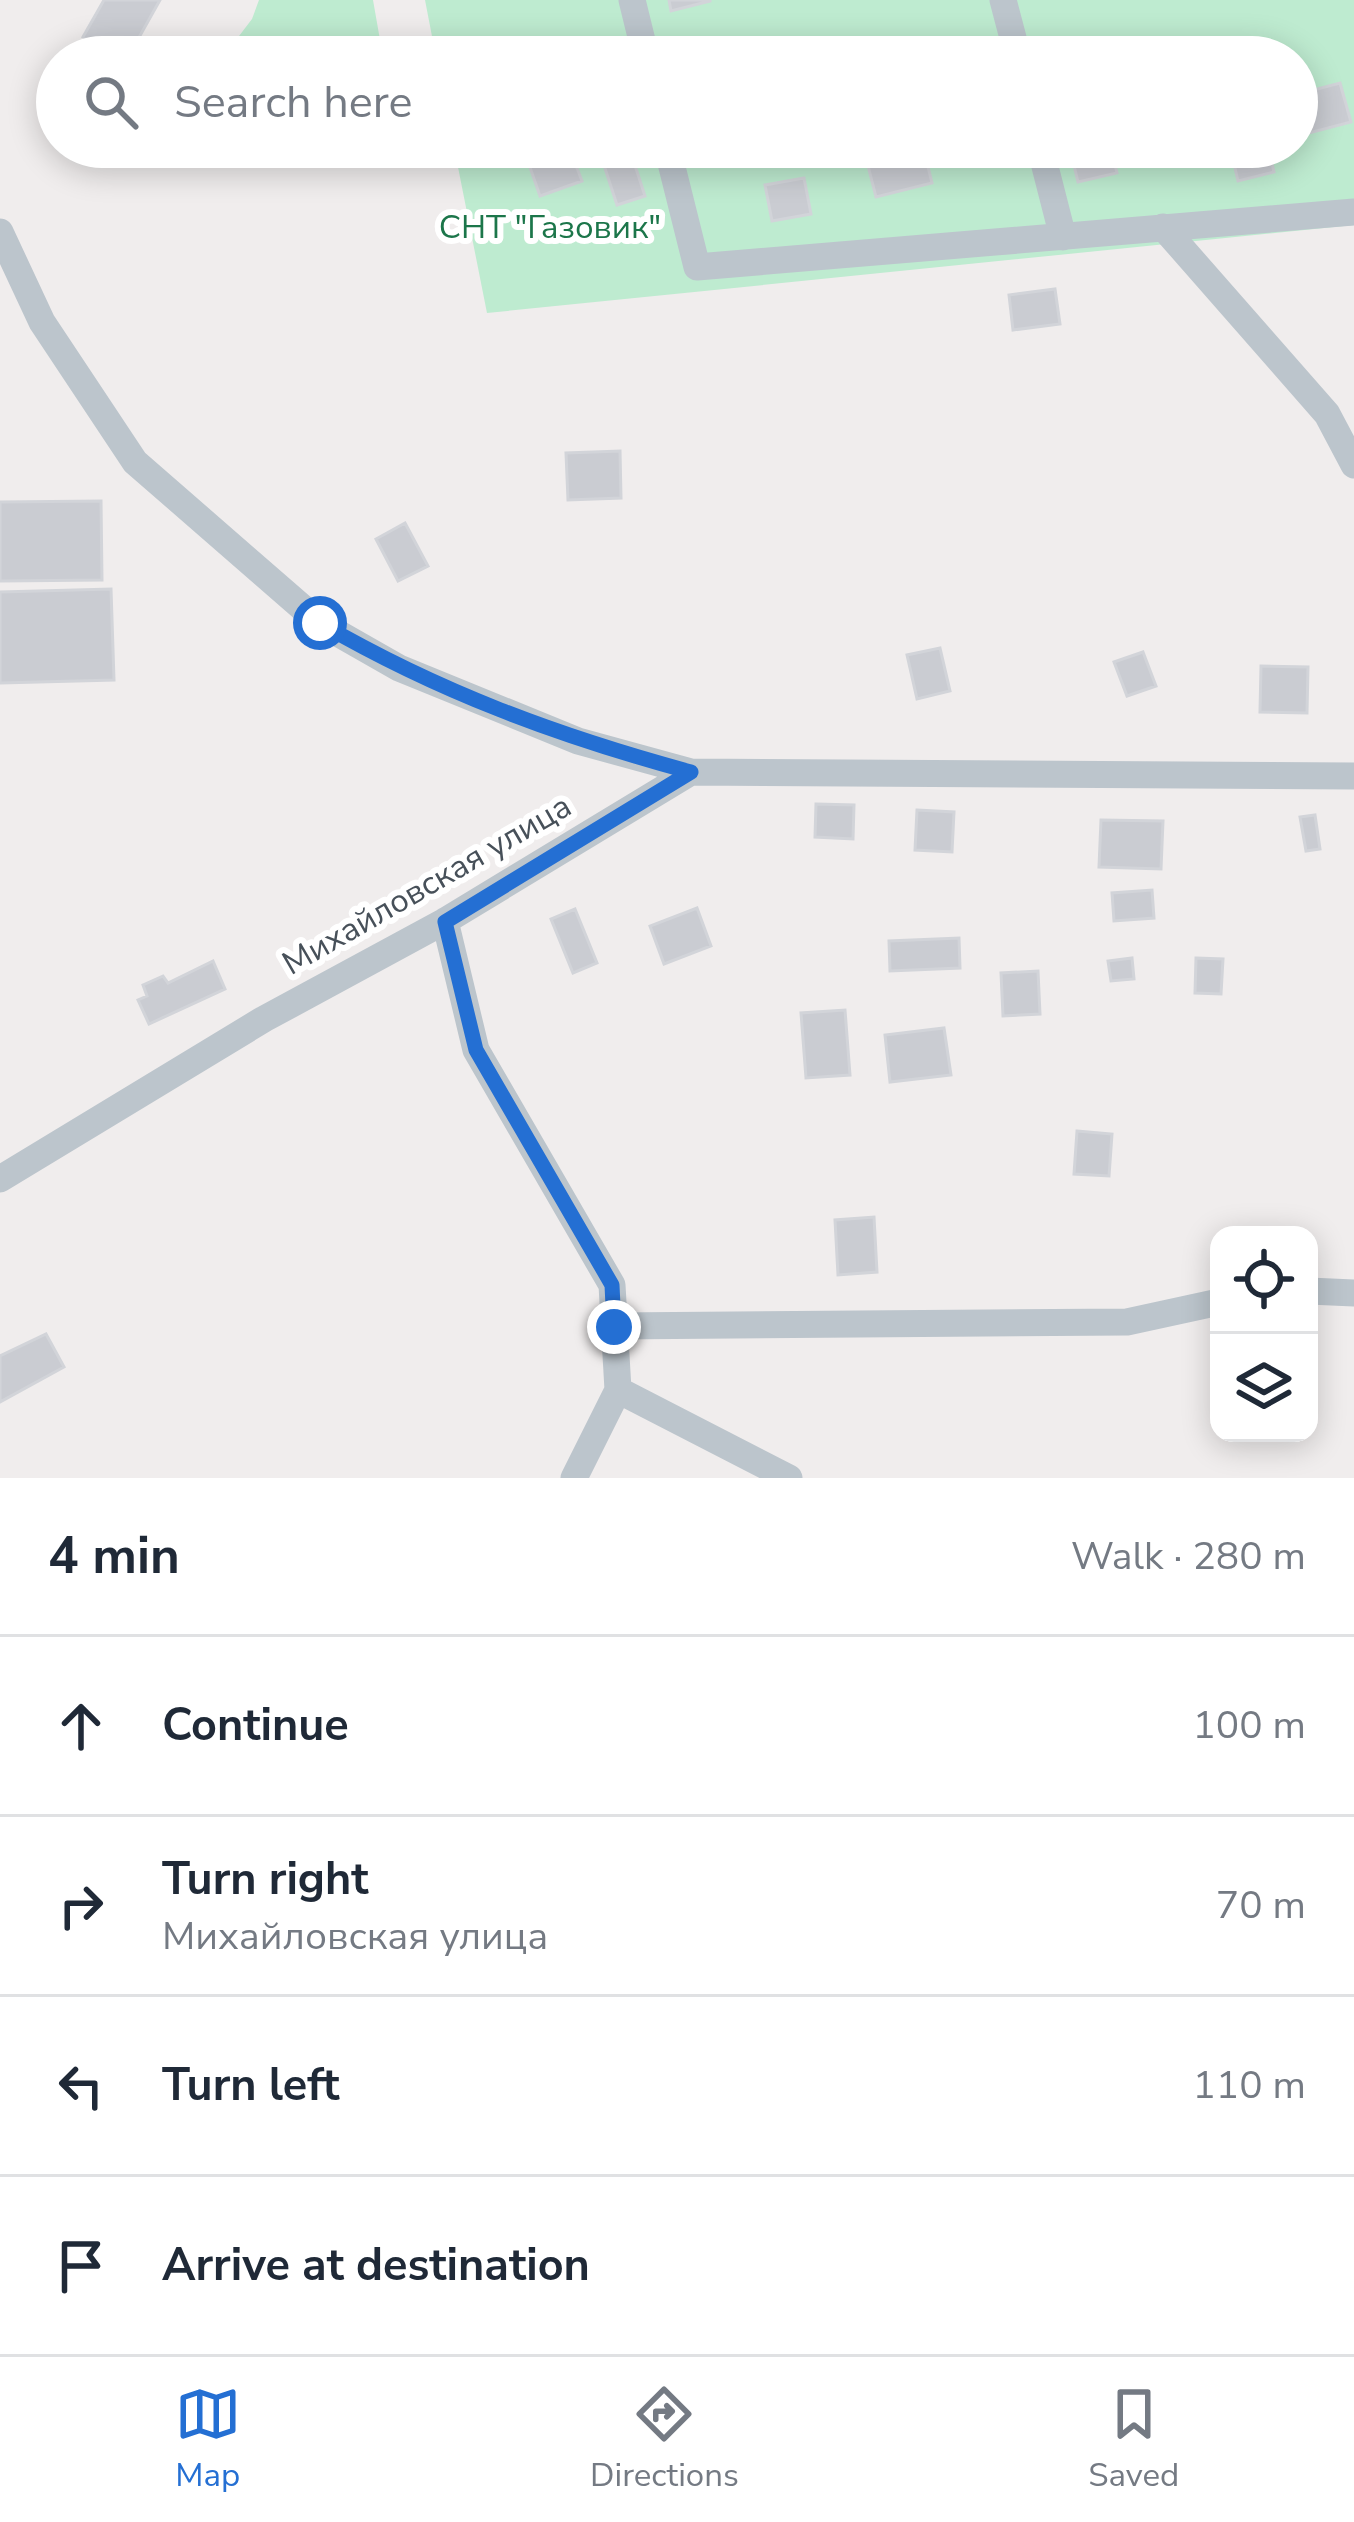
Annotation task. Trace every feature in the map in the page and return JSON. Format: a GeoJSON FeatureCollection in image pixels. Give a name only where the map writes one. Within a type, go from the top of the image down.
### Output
{"type":"FeatureCollection","features":[{"type":"Feature","properties":{"kind":"street"},"geometry":{"type":"LineString","coordinates":[[632,0],[641,36]]}},
{"type":"Feature","properties":{"kind":"street"},"geometry":{"type":"LineString","coordinates":[[1003,0],[1012,36]]}},
{"type":"Feature","properties":{"kind":"street"},"geometry":{"type":"LineString","coordinates":[[673,168],[697,266],[1354,212]]}},
{"type":"Feature","properties":{"kind":"street"},"geometry":{"type":"LineString","coordinates":[[1045,168],[1063,237]]}},
{"type":"Feature","properties":{"kind":"street"},"geometry":{"type":"LineString","coordinates":[[1163,227],[1327,414],[1354,465]]}},
{"type":"Feature","properties":{"kind":"street"},"geometry":{"type":"LineString","coordinates":[[0,232],[41,322],[135,462],[320,623],[399,668],[578,741],[691,772],[1354,776]]}},
{"type":"Feature","properties":{"kind":"street","name":"Михайловская улица"},"geometry":{"type":"LineString","coordinates":[[0,1179],[264,1019],[445,922],[691,772]]}},
{"type":"Feature","properties":{"kind":"street"},"geometry":{"type":"LineString","coordinates":[[445,922],[476,1050],[612,1285],[618,1390],[574,1478]]}},
{"type":"Feature","properties":{"kind":"street"},"geometry":{"type":"LineString","coordinates":[[1318,1291],[1354,1293]]}},
{"type":"Feature","properties":{"kind":"street"},"geometry":{"type":"LineString","coordinates":[[614,1327],[1127,1322],[1210,1304]]}},
{"type":"Feature","properties":{"kind":"street"},"geometry":{"type":"LineString","coordinates":[[618,1390],[789,1478]]}},
{"type":"Feature","properties":{"kind":"green space"},"geometry":{"type":"Polygon","coordinates":[[[259,0],[373,0],[379,36],[239,36],[259,0]]]}},
{"type":"Feature","properties":{"kind":"green space","name":"СНТ \"Газовик\""},"geometry":{"type":"Polygon","coordinates":[[[425,0],[1354,0],[1354,225],[487,313],[458,168],[1318,168],[1318,36],[432,36],[425,0]]]}},
{"type":"Feature","properties":{"kind":"building"},"geometry":{"type":"Polygon","coordinates":[[[104,0],[160,0],[140,36],[84,36],[104,0]]]}},
{"type":"Feature","properties":{"kind":"building"},"geometry":{"type":"Polygon","coordinates":[[[669,0],[710,0],[710,1],[671,11],[669,0]]]}},
{"type":"Feature","properties":{"kind":"building"},"geometry":{"type":"Polygon","coordinates":[[[1340,83],[1351,122],[1318,131],[1318,89],[1340,83]]]}},
{"type":"Feature","properties":{"kind":"building"},"geometry":{"type":"Polygon","coordinates":[[[530,168],[577,168],[582,181],[540,196],[530,168]]]}},
{"type":"Feature","properties":{"kind":"building"},"geometry":{"type":"Polygon","coordinates":[[[605,168],[636,168],[645,196],[617,205],[605,168]]]}},
{"type":"Feature","properties":{"kind":"building"},"geometry":{"type":"Polygon","coordinates":[[[869,168],[928,168],[932,183],[876,197],[869,168]]]}},
{"type":"Feature","properties":{"kind":"building"},"geometry":{"type":"Polygon","coordinates":[[[1075,168],[1116,168],[1117,173],[1078,182],[1075,168]]]}},
{"type":"Feature","properties":{"kind":"building"},"geometry":{"type":"Polygon","coordinates":[[[1235,168],[1273,168],[1274,172],[1238,181],[1235,168]]]}},
{"type":"Feature","properties":{"kind":"building"},"geometry":{"type":"Polygon","coordinates":[[[804,178],[811,214],[772,221],[765,185],[804,178]]]}},
{"type":"Feature","properties":{"kind":"building"},"geometry":{"type":"Polygon","coordinates":[[[1055,289],[1060,324],[1013,330],[1009,295],[1055,289]]]}},
{"type":"Feature","properties":{"kind":"building"},"geometry":{"type":"Polygon","coordinates":[[[620,451],[621,498],[568,500],[566,453],[620,451]]]}},
{"type":"Feature","properties":{"kind":"building"},"geometry":{"type":"Polygon","coordinates":[[[101,501],[102,580],[0,581],[0,502],[101,501]]]}},
{"type":"Feature","properties":{"kind":"building"},"geometry":{"type":"Polygon","coordinates":[[[405,523],[428,566],[398,581],[376,539],[405,523]]]}},
{"type":"Feature","properties":{"kind":"building"},"geometry":{"type":"Polygon","coordinates":[[[111,589],[114,680],[0,683],[0,592],[111,589]]]}},
{"type":"Feature","properties":{"kind":"building"},"geometry":{"type":"Polygon","coordinates":[[[940,648],[950,691],[917,699],[907,655],[940,648]]]}},
{"type":"Feature","properties":{"kind":"building"},"geometry":{"type":"Polygon","coordinates":[[[1143,652],[1156,686],[1127,696],[1114,662],[1143,652]]]}},
{"type":"Feature","properties":{"kind":"building"},"geometry":{"type":"Polygon","coordinates":[[[1261,666],[1308,667],[1307,713],[1260,712],[1261,666]]]}},
{"type":"Feature","properties":{"kind":"building"},"geometry":{"type":"Polygon","coordinates":[[[816,804],[854,805],[853,839],[815,837],[816,804]]]}},
{"type":"Feature","properties":{"kind":"building"},"geometry":{"type":"Polygon","coordinates":[[[917,810],[954,812],[952,852],[915,850],[917,810]]]}},
{"type":"Feature","properties":{"kind":"building"},"geometry":{"type":"Polygon","coordinates":[[[1315,815],[1320,849],[1306,851],[1300,817],[1315,815]]]}},
{"type":"Feature","properties":{"kind":"building"},"geometry":{"type":"Polygon","coordinates":[[[1101,820],[1163,821],[1161,869],[1099,867],[1101,820]]]}},
{"type":"Feature","properties":{"kind":"building"},"geometry":{"type":"Polygon","coordinates":[[[1152,890],[1154,918],[1114,921],[1112,893],[1152,890]]]}},
{"type":"Feature","properties":{"kind":"building"},"geometry":{"type":"Polygon","coordinates":[[[697,908],[711,946],[664,964],[650,926],[697,908]]]}},
{"type":"Feature","properties":{"kind":"building"},"geometry":{"type":"Polygon","coordinates":[[[575,909],[597,963],[573,973],[551,919],[575,909]]]}},
{"type":"Feature","properties":{"kind":"building"},"geometry":{"type":"Polygon","coordinates":[[[959,938],[960,968],[890,971],[889,941],[959,938]]]}},
{"type":"Feature","properties":{"kind":"building"},"geometry":{"type":"Polygon","coordinates":[[[1132,958],[1134,979],[1111,981],[1108,961],[1132,958]]]}},
{"type":"Feature","properties":{"kind":"building"},"geometry":{"type":"Polygon","coordinates":[[[1196,958],[1223,959],[1221,994],[1195,993],[1196,958]]]}},
{"type":"Feature","properties":{"kind":"building"},"geometry":{"type":"Polygon","coordinates":[[[213,961],[225,989],[149,1024],[138,1000],[147,996],[143,985],[163,976],[168,983],[213,961]]]}},
{"type":"Feature","properties":{"kind":"building"},"geometry":{"type":"Polygon","coordinates":[[[1038,971],[1040,1014],[1003,1016],[1001,973],[1038,971]]]}},
{"type":"Feature","properties":{"kind":"building"},"geometry":{"type":"Polygon","coordinates":[[[845,1010],[850,1075],[806,1078],[801,1013],[845,1010]]]}},
{"type":"Feature","properties":{"kind":"building"},"geometry":{"type":"Polygon","coordinates":[[[944,1028],[951,1075],[890,1082],[885,1035],[944,1028]]]}},
{"type":"Feature","properties":{"kind":"building"},"geometry":{"type":"Polygon","coordinates":[[[1077,1131],[1112,1134],[1109,1176],[1074,1174],[1077,1131]]]}},
{"type":"Feature","properties":{"kind":"building"},"geometry":{"type":"Polygon","coordinates":[[[874,1217],[877,1272],[838,1275],[835,1220],[874,1217]]]}},
{"type":"Feature","properties":{"kind":"building"},"geometry":{"type":"Polygon","coordinates":[[[46,1334],[64,1367],[0,1402],[0,1356],[46,1334]]]}},
{"type":"Feature","properties":{"kind":"route"},"geometry":{"type":"LineString","coordinates":[[320,623],[399,668],[578,741],[691,772],[445,922],[476,1050],[612,1285],[614,1327]]}}]}
